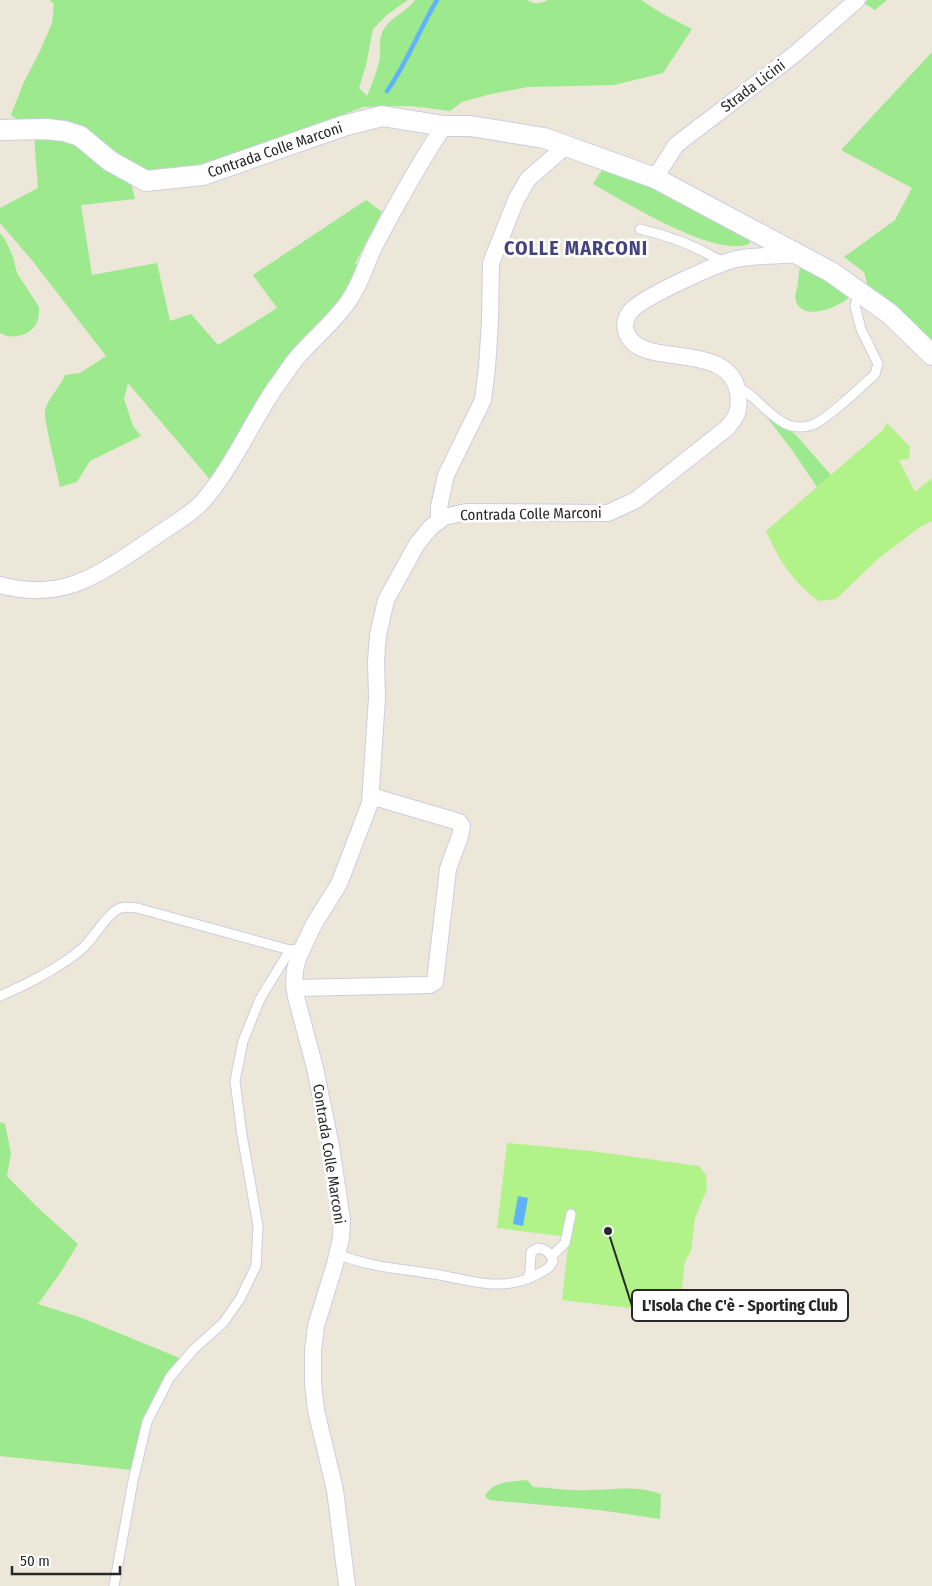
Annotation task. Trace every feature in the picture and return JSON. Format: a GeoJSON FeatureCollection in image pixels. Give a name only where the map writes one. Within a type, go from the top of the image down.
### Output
{"type":"FeatureCollection","features":[{"type":"Feature","properties":{"kind":"street","name":"Strada Licini"},"geometry":{"type":"LineString","coordinates":[[655,178],[676,145],[795,54],[858,0]]}},
{"type":"Feature","properties":{"kind":"street","name":"Contrada Colle Marconi"},"geometry":{"type":"LineString","coordinates":[[0,130],[46,129],[64,131],[80,136],[110,161],[146,181],[203,176],[343,126],[382,116],[444,126],[470,126],[544,138],[655,178],[831,272],[890,314],[932,355]]}},
{"type":"Feature","properties":{"kind":"street"},"geometry":{"type":"LineString","coordinates":[[0,585],[10,588],[45,591],[75,584],[136,550],[203,502],[224,475],[271,394],[295,360],[330,325],[350,300],[363,277],[373,250],[413,174],[444,126]]}},
{"type":"Feature","properties":{"kind":"street","name":"Contrada Colle Marconi"},"geometry":{"type":"LineString","coordinates":[[439,521],[439,506],[446,475],[483,400],[490,322],[490,263],[516,200],[528,179],[566,146]]}},
{"type":"Feature","properties":{"kind":"street"},"geometry":{"type":"LineString","coordinates":[[737,386],[729,374],[708,360],[662,354],[637,347],[626,332],[625,321],[629,313],[640,303],[724,263],[739,258],[798,254]]}},
{"type":"Feature","properties":{"kind":"street","name":"Contrada Colle Marconi"},"geometry":{"type":"LineString","coordinates":[[347,1586],[335,1490],[316,1410],[313,1383],[313,1350],[316,1326],[338,1254],[342,1220],[331,1146],[315,1068],[294,988],[298,958],[296,949],[314,924],[338,884],[370,804],[378,636],[386,600],[417,544],[431,527],[444,517],[466,512],[608,513],[636,500],[727,428],[737,416],[739,408],[737,386]]}},
{"type":"Feature","properties":{"kind":"street"},"geometry":{"type":"LineString","coordinates":[[294,988],[430,985],[435,982],[448,869],[462,826],[459,822],[371,796]]}},
{"type":"Feature","properties":{"kind":"lane"},"geometry":{"type":"LineString","coordinates":[[640,229],[662,234],[702,249],[724,263]]}},
{"type":"Feature","properties":{"kind":"lane"},"geometry":{"type":"LineString","coordinates":[[737,386],[749,393],[779,420],[793,427],[814,425],[826,417],[876,374],[878,364],[861,329],[855,306],[859,292]]}},
{"type":"Feature","properties":{"kind":"lane"},"geometry":{"type":"LineString","coordinates":[[0,996],[58,967],[85,946],[116,910],[126,907],[137,908],[296,949],[260,999],[243,1041],[235,1081],[242,1136],[258,1226],[256,1266],[240,1299],[223,1323],[194,1349],[170,1377],[147,1422],[133,1481],[114,1586]]}},
{"type":"Feature","properties":{"kind":"lane"},"geometry":{"type":"LineString","coordinates":[[552,1256],[565,1243],[570,1214]]}},
{"type":"Feature","properties":{"kind":"lane"},"geometry":{"type":"LineString","coordinates":[[338,1254],[390,1269],[447,1276],[482,1284],[509,1284],[527,1279],[548,1268],[553,1261],[552,1256],[543,1248],[534,1248],[531,1252],[530,1272],[527,1279]]}},
{"type":"Feature","properties":{"kind":"green space"},"geometry":{"type":"Polygon","coordinates":[[[49,0],[408,0],[388,14],[373,29],[366,65],[359,88],[367,96],[380,56],[382,33],[393,19],[415,0],[527,0],[537,3],[548,0],[641,0],[692,29],[663,73],[614,85],[528,87],[462,102],[450,111],[411,106],[363,107],[206,167],[158,173],[126,164],[20,122],[11,115],[23,84],[52,23],[54,4],[49,0]]]}},
{"type":"Feature","properties":{"kind":"green space"},"geometry":{"type":"Polygon","coordinates":[[[868,0],[887,0],[875,10],[864,3],[868,0]]]}},
{"type":"Feature","properties":{"kind":"green space"},"geometry":{"type":"Polygon","coordinates":[[[932,52],[932,342],[868,288],[864,272],[844,257],[895,220],[912,188],[841,150],[932,52]]]}},
{"type":"Feature","properties":{"kind":"green space"},"geometry":{"type":"Polygon","coordinates":[[[34,136],[65,137],[130,179],[135,199],[81,205],[92,275],[157,263],[170,321],[191,314],[218,345],[277,308],[253,275],[366,200],[382,212],[355,264],[365,268],[213,483],[128,383],[124,399],[133,426],[141,436],[90,461],[77,482],[60,487],[48,434],[45,410],[65,375],[80,373],[106,356],[31,259],[0,223],[0,208],[38,188],[34,136]]]}},
{"type":"Feature","properties":{"kind":"green space"},"geometry":{"type":"Polygon","coordinates":[[[605,165],[753,235],[749,244],[734,246],[715,243],[693,236],[647,215],[593,184],[605,165]]]}},
{"type":"Feature","properties":{"kind":"green space"},"geometry":{"type":"Polygon","coordinates":[[[0,233],[13,257],[17,273],[39,307],[36,325],[28,333],[17,336],[0,333],[0,233]]]}},
{"type":"Feature","properties":{"kind":"green space"},"geometry":{"type":"Polygon","coordinates":[[[802,262],[851,296],[831,308],[814,312],[800,308],[795,296],[802,262]]]}},
{"type":"Feature","properties":{"kind":"green space"},"geometry":{"type":"Polygon","coordinates":[[[765,415],[795,434],[831,475],[817,487],[765,415]]]}},
{"type":"Feature","properties":{"kind":"green space"},"geometry":{"type":"Polygon","coordinates":[[[887,423],[910,447],[909,459],[899,460],[915,492],[932,478],[932,521],[920,527],[879,558],[836,599],[819,601],[794,578],[776,552],[766,531],[883,430],[887,423]]]}},
{"type":"Feature","properties":{"kind":"green space"},"geometry":{"type":"Polygon","coordinates":[[[0,1122],[5,1124],[11,1153],[7,1176],[35,1205],[78,1244],[38,1304],[82,1318],[182,1359],[168,1377],[132,1470],[0,1456],[0,1122]]]}},
{"type":"Feature","properties":{"kind":"green space"},"geometry":{"type":"Polygon","coordinates":[[[507,1143],[591,1151],[699,1166],[706,1175],[707,1189],[695,1218],[691,1251],[685,1261],[679,1314],[562,1300],[569,1237],[497,1228],[507,1143]]]}},
{"type":"Feature","properties":{"kind":"green space"},"geometry":{"type":"Polygon","coordinates":[[[527,1480],[533,1487],[574,1490],[633,1489],[651,1491],[661,1494],[660,1519],[599,1510],[489,1500],[485,1496],[488,1491],[498,1485],[527,1480]]]}},
{"type":"Feature","properties":{"kind":"water"},"geometry":{"type":"Polygon","coordinates":[[[518,1196],[528,1198],[523,1226],[513,1224],[518,1196]]]}},
{"type":"Feature","properties":{"kind":"waterway"},"geometry":{"type":"LineString","coordinates":[[387,91],[401,69],[437,0]]}},
{"type":"Feature","properties":{"kind":"place","name":"L'Isola Che C'è - Sporting Club"},"geometry":{"type":"Point","coordinates":[608,1231]}},
{"type":"Feature","properties":{"kind":"district","name":"COLLE MARCONI"},"geometry":{"type":"Point","coordinates":[576,248]}}]}
